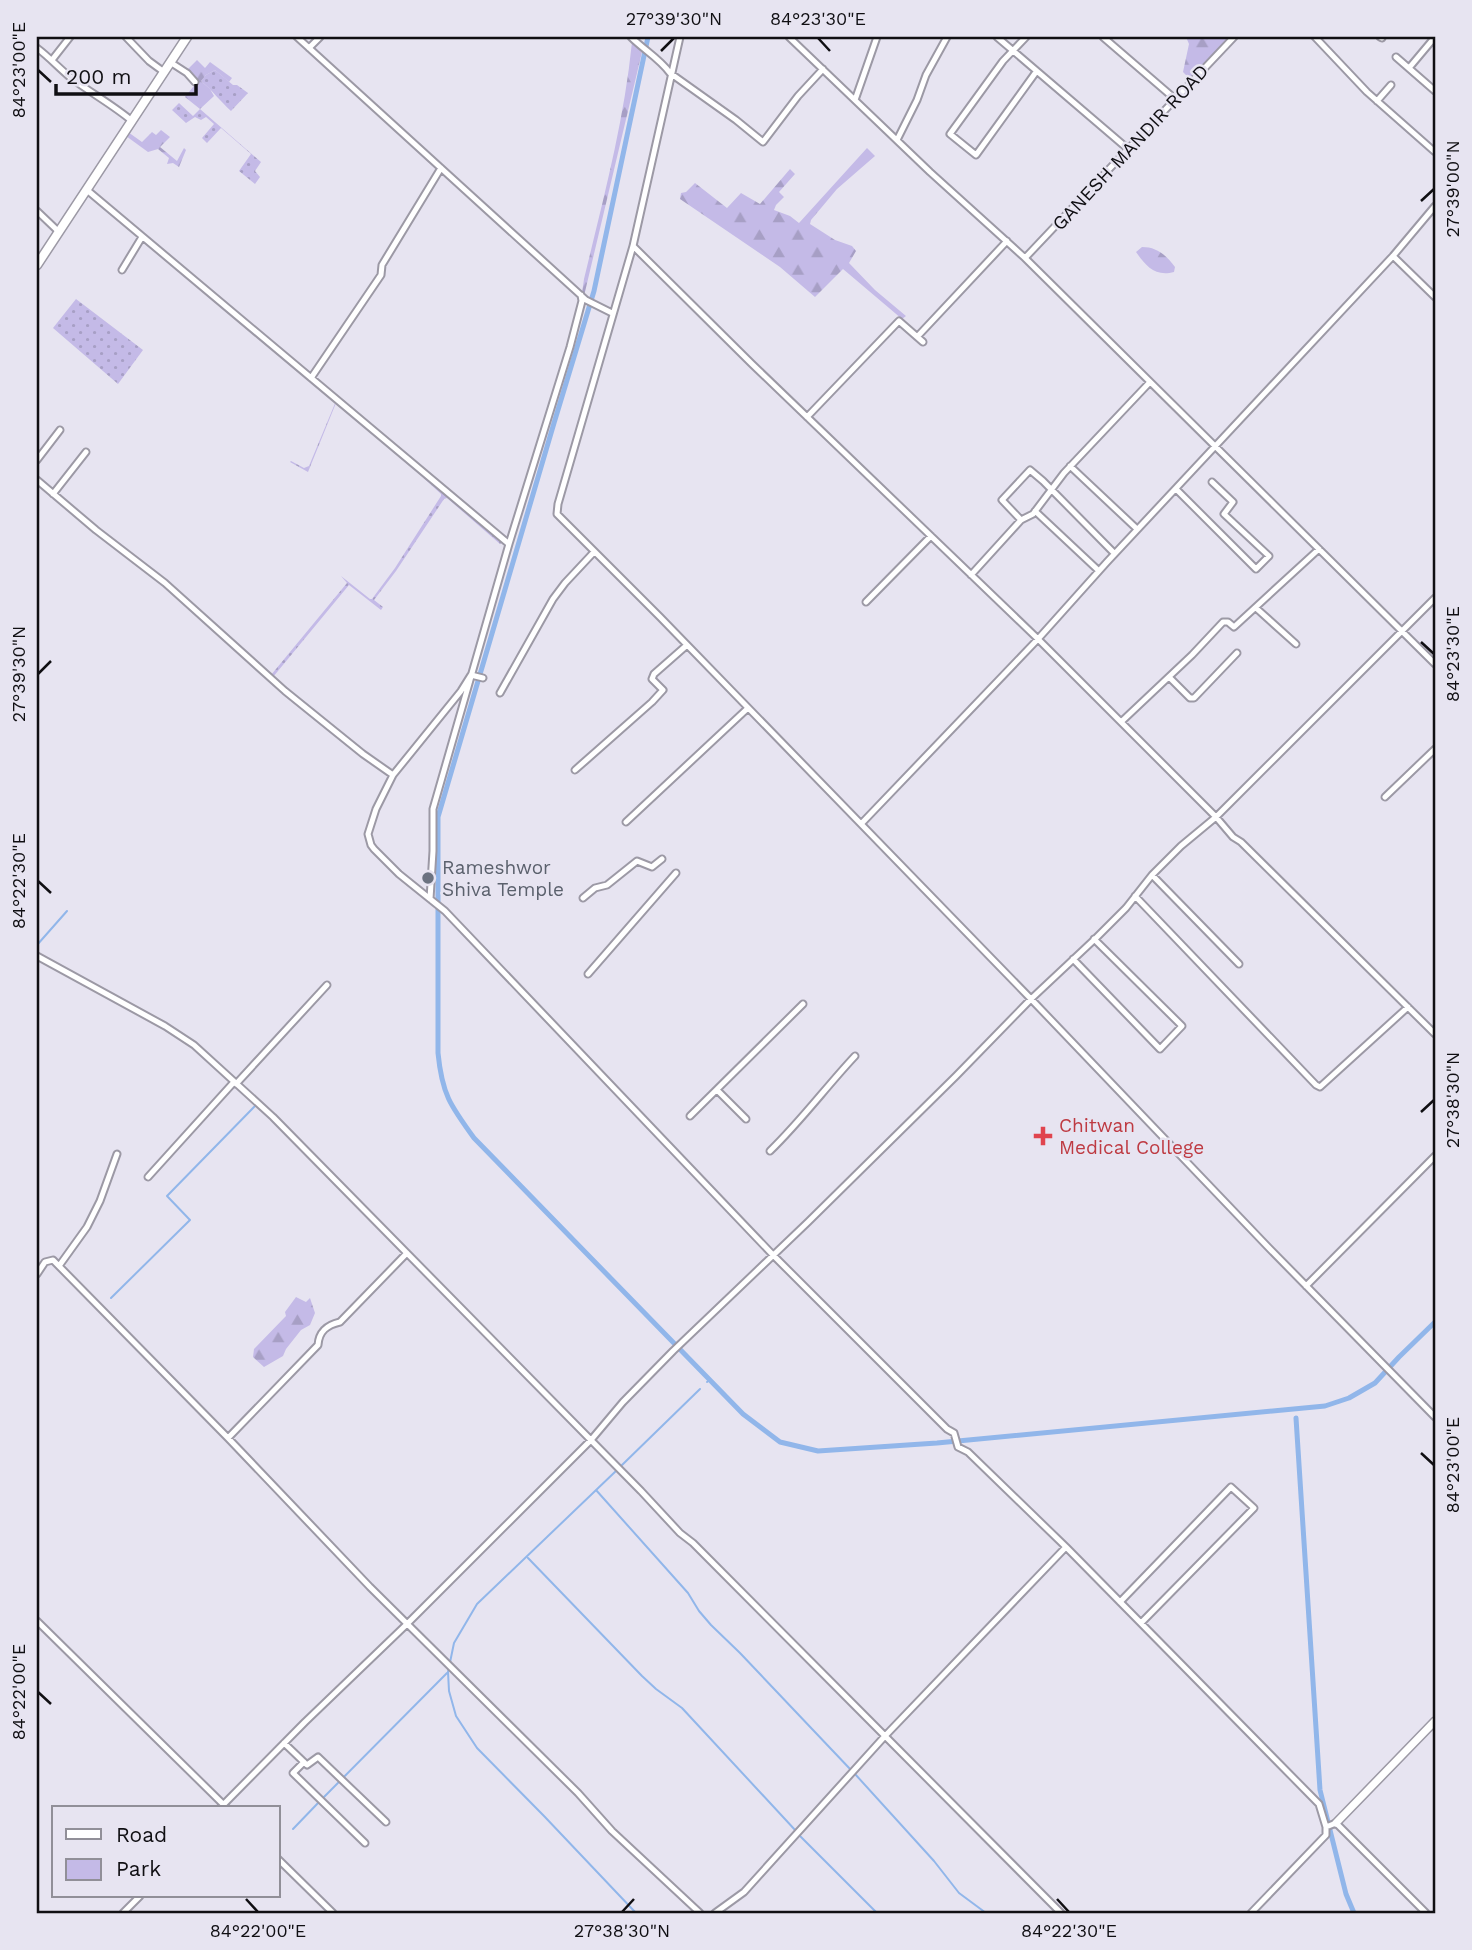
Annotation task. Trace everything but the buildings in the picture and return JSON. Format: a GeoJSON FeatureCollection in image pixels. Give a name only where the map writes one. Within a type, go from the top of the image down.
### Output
{"type":"FeatureCollection","features":[{"type":"Feature","properties":{"kind":"main road"},"geometry":{"type":"LineString","coordinates":[[37,265],[187,37]]}},
{"type":"Feature","properties":{"kind":"street"},"geometry":{"type":"LineString","coordinates":[[52,60],[70,37]]}},
{"type":"Feature","properties":{"kind":"street"},"geometry":{"type":"LineString","coordinates":[[126,37],[164,72]]}},
{"type":"Feature","properties":{"kind":"street"},"geometry":{"type":"LineString","coordinates":[[297,37],[584,297],[612,313]]}},
{"type":"Feature","properties":{"kind":"street"},"geometry":{"type":"LineString","coordinates":[[309,48],[320,37]]}},
{"type":"Feature","properties":{"kind":"street"},"geometry":{"type":"LineString","coordinates":[[631,37],[642,49],[663,63],[670,73],[737,120],[763,142],[798,96],[823,69]]}},
{"type":"Feature","properties":{"kind":"street"},"geometry":{"type":"LineString","coordinates":[[680,37],[633,246],[557,514],[1435,1417]]}},
{"type":"Feature","properties":{"kind":"street"},"geometry":{"type":"LineString","coordinates":[[789,37],[1026,258],[1435,664]]}},
{"type":"Feature","properties":{"kind":"street"},"geometry":{"type":"LineString","coordinates":[[855,100],[877,37]]}},
{"type":"Feature","properties":{"kind":"street"},"geometry":{"type":"LineString","coordinates":[[897,140],[926,75],[947,37]]}},
{"type":"Feature","properties":{"kind":"street"},"geometry":{"type":"LineString","coordinates":[[997,37],[1128,149]]}},
{"type":"Feature","properties":{"kind":"street"},"geometry":{"type":"LineString","coordinates":[[1026,37],[1003,61],[950,134],[976,155],[1036,72]]}},
{"type":"Feature","properties":{"kind":"street"},"geometry":{"type":"LineString","coordinates":[[1103,37],[1175,99]]}},
{"type":"Feature","properties":{"kind":"street","name":"GANESH MANDIR ROAD"},"geometry":{"type":"LineString","coordinates":[[1026,258],[1234,37]]}},
{"type":"Feature","properties":{"kind":"street"},"geometry":{"type":"LineString","coordinates":[[1315,37],[1377,102],[1435,152]]}},
{"type":"Feature","properties":{"kind":"street"},"geometry":{"type":"LineString","coordinates":[[1409,68],[1435,37]]}},
{"type":"Feature","properties":{"kind":"street"},"geometry":{"type":"LineString","coordinates":[[37,48],[71,78],[112,104],[132,121]]}},
{"type":"Feature","properties":{"kind":"street"},"geometry":{"type":"LineString","coordinates":[[1396,57],[1435,91]]}},
{"type":"Feature","properties":{"kind":"street"},"geometry":{"type":"LineString","coordinates":[[170,62],[195,82]]}},
{"type":"Feature","properties":{"kind":"street"},"geometry":{"type":"LineString","coordinates":[[1377,102],[1391,85]]}},
{"type":"Feature","properties":{"kind":"street"},"geometry":{"type":"LineString","coordinates":[[311,378],[381,275],[382,265],[441,168]]}},
{"type":"Feature","properties":{"kind":"street"},"geometry":{"type":"LineString","coordinates":[[87,190],[509,544]]}},
{"type":"Feature","properties":{"kind":"street"},"geometry":{"type":"LineString","coordinates":[[861,824],[1038,639],[1114,553],[1393,256],[1435,206]]}},
{"type":"Feature","properties":{"kind":"street"},"geometry":{"type":"LineString","coordinates":[[37,211],[59,232]]}},
{"type":"Feature","properties":{"kind":"street"},"geometry":{"type":"LineString","coordinates":[[122,270],[142,237]]}},
{"type":"Feature","properties":{"kind":"street"},"geometry":{"type":"LineString","coordinates":[[917,337],[1007,241]]}},
{"type":"Feature","properties":{"kind":"street"},"geometry":{"type":"LineString","coordinates":[[633,246],[1038,639],[1233,836],[1435,1034]]}},
{"type":"Feature","properties":{"kind":"street"},"geometry":{"type":"LineString","coordinates":[[1393,256],[1435,297]]}},
{"type":"Feature","properties":{"kind":"street"},"geometry":{"type":"LineString","coordinates":[[433,901],[433,808],[584,297]]}},
{"type":"Feature","properties":{"kind":"street"},"geometry":{"type":"LineString","coordinates":[[807,416],[899,321],[923,342]]}},
{"type":"Feature","properties":{"kind":"street"},"geometry":{"type":"LineString","coordinates":[[971,575],[1021,520],[1035,511],[1070,466],[1150,382]]}},
{"type":"Feature","properties":{"kind":"street"},"geometry":{"type":"LineString","coordinates":[[37,460],[60,430]]}},
{"type":"Feature","properties":{"kind":"street"},"geometry":{"type":"LineString","coordinates":[[53,494],[86,452]]}},
{"type":"Feature","properties":{"kind":"street"},"geometry":{"type":"LineString","coordinates":[[1070,466],[1138,529]]}},
{"type":"Feature","properties":{"kind":"street"},"geometry":{"type":"LineString","coordinates":[[1021,520],[1002,500],[1030,470],[1114,553]]}},
{"type":"Feature","properties":{"kind":"street"},"geometry":{"type":"LineString","coordinates":[[37,481],[165,583],[285,691],[393,775]]}},
{"type":"Feature","properties":{"kind":"street"},"geometry":{"type":"LineString","coordinates":[[1176,489],[1256,569],[1269,556],[1224,514],[1233,502],[1212,482]]}},
{"type":"Feature","properties":{"kind":"street"},"geometry":{"type":"LineString","coordinates":[[1035,511],[1098,571]]}},
{"type":"Feature","properties":{"kind":"street"},"geometry":{"type":"LineString","coordinates":[[866,602],[931,536]]}},
{"type":"Feature","properties":{"kind":"street"},"geometry":{"type":"LineString","coordinates":[[1121,722],[1223,622],[1234,627],[1318,549]]}},
{"type":"Feature","properties":{"kind":"street"},"geometry":{"type":"LineString","coordinates":[[500,693],[553,599],[594,552]]}},
{"type":"Feature","properties":{"kind":"street"},"geometry":{"type":"LineString","coordinates":[[224,1806],[284,1743],[591,1440],[623,1402],[684,1340],[956,1076],[1094,939],[1181,846],[1216,817],[1435,598]]}},
{"type":"Feature","properties":{"kind":"street"},"geometry":{"type":"LineString","coordinates":[[1256,608],[1296,644]]}},
{"type":"Feature","properties":{"kind":"street"},"geometry":{"type":"LineString","coordinates":[[575,770],[663,690],[652,679],[654,674],[687,645]]}},
{"type":"Feature","properties":{"kind":"street"},"geometry":{"type":"LineString","coordinates":[[1169,677],[1190,698],[1194,698],[1237,653]]}},
{"type":"Feature","properties":{"kind":"street"},"geometry":{"type":"LineString","coordinates":[[472,676],[393,775],[368,834],[371,845],[399,874],[445,911],[773,1255],[956,1437],[958,1447],[968,1452],[1066,1547],[1319,1804],[1326,1836],[1251,1913]]}},
{"type":"Feature","properties":{"kind":"street"},"geometry":{"type":"LineString","coordinates":[[472,676],[483,678]]}},
{"type":"Feature","properties":{"kind":"street"},"geometry":{"type":"LineString","coordinates":[[626,822],[748,708]]}},
{"type":"Feature","properties":{"kind":"street"},"geometry":{"type":"LineString","coordinates":[[1385,797],[1435,749]]}},
{"type":"Feature","properties":{"kind":"street"},"geometry":{"type":"LineString","coordinates":[[583,898],[595,888],[607,885],[637,861],[652,867],[662,859]]}},
{"type":"Feature","properties":{"kind":"street"},"geometry":{"type":"LineString","coordinates":[[588,974],[676,873]]}},
{"type":"Feature","properties":{"kind":"street"},"geometry":{"type":"LineString","coordinates":[[1152,875],[1238,964]]}},
{"type":"Feature","properties":{"kind":"street"},"geometry":{"type":"LineString","coordinates":[[1135,896],[1320,1087],[1408,1007]]}},
{"type":"Feature","properties":{"kind":"street"},"geometry":{"type":"LineString","coordinates":[[1073,960],[1160,1049],[1182,1026],[1094,939]]}},
{"type":"Feature","properties":{"kind":"street"},"geometry":{"type":"LineString","coordinates":[[37,956],[165,1026],[194,1045],[273,1117],[669,1522],[1061,1913]]}},
{"type":"Feature","properties":{"kind":"street"},"geometry":{"type":"LineString","coordinates":[[148,1177],[327,985]]}},
{"type":"Feature","properties":{"kind":"street"},"geometry":{"type":"LineString","coordinates":[[690,1116],[803,1004]]}},
{"type":"Feature","properties":{"kind":"street"},"geometry":{"type":"LineString","coordinates":[[770,1151],[808,1112],[855,1056]]}},
{"type":"Feature","properties":{"kind":"street"},"geometry":{"type":"LineString","coordinates":[[717,1090],[746,1119]]}},
{"type":"Feature","properties":{"kind":"street"},"geometry":{"type":"LineString","coordinates":[[59,1266],[87,1227],[100,1201],[117,1154]]}},
{"type":"Feature","properties":{"kind":"street"},"geometry":{"type":"LineString","coordinates":[[1306,1286],[1435,1156]]}},
{"type":"Feature","properties":{"kind":"street"},"geometry":{"type":"LineString","coordinates":[[228,1438],[318,1345],[318,1336],[329,1325],[340,1322],[407,1253]]}},
{"type":"Feature","properties":{"kind":"street"},"geometry":{"type":"LineString","coordinates":[[37,1274],[45,1262],[53,1259],[314,1530],[578,1793],[612,1831],[700,1913]]}},
{"type":"Feature","properties":{"kind":"street"},"geometry":{"type":"LineString","coordinates":[[1120,1602],[1231,1487],[1254,1508],[1141,1623]]}},
{"type":"Feature","properties":{"kind":"street"},"geometry":{"type":"LineString","coordinates":[[715,1913],[744,1892],[886,1736],[1066,1547]]}},
{"type":"Feature","properties":{"kind":"street"},"geometry":{"type":"LineString","coordinates":[[37,1621],[222,1806]]}},
{"type":"Feature","properties":{"kind":"street"},"geometry":{"type":"LineString","coordinates":[[1326,1827],[1335,1824],[1435,1721]]}},
{"type":"Feature","properties":{"kind":"street"},"geometry":{"type":"LineString","coordinates":[[284,1743],[307,1765],[318,1758],[386,1822]]}},
{"type":"Feature","properties":{"kind":"street"},"geometry":{"type":"LineString","coordinates":[[304,1762],[293,1773],[365,1843]]}},
{"type":"Feature","properties":{"kind":"street"},"geometry":{"type":"LineString","coordinates":[[1335,1824],[1426,1913]]}},
{"type":"Feature","properties":{"kind":"street"},"geometry":{"type":"LineString","coordinates":[[280,1861],[333,1913]]}},
{"type":"Feature","properties":{"kind":"street"},"geometry":{"type":"LineString","coordinates":[[123,1913],[138,1898]]}},
{"type":"Feature","properties":{"kind":"green space"},"geometry":{"type":"Polygon","coordinates":[[[1186,37],[1230,37],[1190,79],[1183,72],[1189,44],[1186,37]]]}},
{"type":"Feature","properties":{"kind":"green space"},"geometry":{"type":"Polygon","coordinates":[[[632,42],[642,52],[584,296],[584,279],[618,131],[632,42]]]}},
{"type":"Feature","properties":{"kind":"green space"},"geometry":{"type":"Polygon","coordinates":[[[197,60],[205,68],[210,62],[232,78],[229,82],[215,70],[206,75],[201,81],[214,96],[200,109],[185,97],[197,82],[187,70],[197,60]]]}},
{"type":"Feature","properties":{"kind":"green space"},"geometry":{"type":"Polygon","coordinates":[[[215,70],[248,93],[231,111],[201,81],[215,70]]]}},
{"type":"Feature","properties":{"kind":"green space"},"geometry":{"type":"Polygon","coordinates":[[[179,103],[193,116],[200,109],[261,162],[255,171],[260,177],[255,184],[239,171],[251,154],[221,128],[207,143],[202,138],[214,124],[206,117],[201,120],[195,117],[186,123],[172,110],[179,103]]]}},
{"type":"Feature","properties":{"kind":"green space"},"geometry":{"type":"Polygon","coordinates":[[[161,130],[170,137],[160,147],[177,161],[184,148],[186,150],[179,167],[173,163],[167,164],[169,158],[158,149],[148,152],[126,136],[128,132],[142,142],[152,132],[156,135],[161,130]]]}},
{"type":"Feature","properties":{"kind":"green space"},"geometry":{"type":"Polygon","coordinates":[[[867,148],[875,156],[837,189],[810,224],[835,240],[852,246],[856,251],[849,263],[906,316],[902,319],[843,269],[815,297],[780,267],[680,199],[681,193],[695,183],[727,208],[741,193],[760,204],[790,169],[795,174],[779,192],[784,197],[774,210],[799,223],[867,148]]]}},
{"type":"Feature","properties":{"kind":"green space"},"geometry":{"type":"Polygon","coordinates":[[[1142,247],[1152,248],[1165,255],[1175,267],[1174,272],[1156,272],[1143,262],[1136,252],[1142,247]]]}},
{"type":"Feature","properties":{"kind":"green space"},"geometry":{"type":"Polygon","coordinates":[[[76,299],[143,350],[118,384],[53,328],[76,299]]]}},
{"type":"Feature","properties":{"kind":"green space"},"geometry":{"type":"Polygon","coordinates":[[[336,401],[381,438],[503,542],[500,544],[447,498],[444,499],[374,600],[383,607],[381,610],[349,585],[273,677],[271,675],[347,583],[341,576],[372,599],[441,496],[380,438],[336,403],[308,472],[290,462],[304,468],[309,466],[336,401]]]}},
{"type":"Feature","properties":{"kind":"green space"},"geometry":{"type":"Polygon","coordinates":[[[296,1297],[306,1302],[310,1298],[315,1313],[310,1325],[301,1330],[283,1356],[264,1367],[253,1357],[254,1349],[286,1316],[285,1312],[296,1297]]]}},
{"type":"Feature","properties":{"kind":"waterway"},"geometry":{"type":"LineString","coordinates":[[648,37],[594,291],[438,817],[438,1053],[442,1079],[453,1107],[474,1138],[743,1414],[780,1442],[818,1451],[937,1443],[1325,1406],[1349,1398],[1375,1383],[1435,1322]]}},
{"type":"Feature","properties":{"kind":"waterway"},"geometry":{"type":"LineString","coordinates":[[37,945],[67,911]]}},
{"type":"Feature","properties":{"kind":"waterway"},"geometry":{"type":"LineString","coordinates":[[111,1298],[190,1220],[167,1196],[255,1106]]}},
{"type":"Feature","properties":{"kind":"waterway"},"geometry":{"type":"LineString","coordinates":[[621,1466],[700,1389]]}},
{"type":"Feature","properties":{"kind":"waterway"},"geometry":{"type":"LineString","coordinates":[[1296,1418],[1320,1790],[1346,1894],[1354,1913]]}},
{"type":"Feature","properties":{"kind":"waterway"},"geometry":{"type":"LineString","coordinates":[[617,1470],[477,1604],[454,1643],[448,1672],[449,1691],[456,1716],[477,1748],[636,1913]]}},
{"type":"Feature","properties":{"kind":"waterway"},"geometry":{"type":"LineString","coordinates":[[596,1490],[688,1593],[711,1625],[851,1770]]}},
{"type":"Feature","properties":{"kind":"waterway"},"geometry":{"type":"LineString","coordinates":[[528,1558],[642,1676],[682,1708],[796,1831]]}},
{"type":"Feature","properties":{"kind":"waterway"},"geometry":{"type":"LineString","coordinates":[[323,1798],[447,1673]]}},
{"type":"Feature","properties":{"kind":"waterway"},"geometry":{"type":"LineString","coordinates":[[855,1774],[934,1861],[959,1893],[986,1913]]}},
{"type":"Feature","properties":{"kind":"waterway"},"geometry":{"type":"LineString","coordinates":[[293,1829],[319,1802]]}},
{"type":"Feature","properties":{"kind":"waterway"},"geometry":{"type":"LineString","coordinates":[[799,1835],[877,1913]]}},
{"type":"Feature","properties":{"kind":"place","name":"Rameshwor Shiva Temple"},"geometry":{"type":"Point","coordinates":[428,878]}},
{"type":"Feature","properties":{"kind":"place","name":"Chitwan Medical College"},"geometry":{"type":"Point","coordinates":[1043,1136]}}]}
